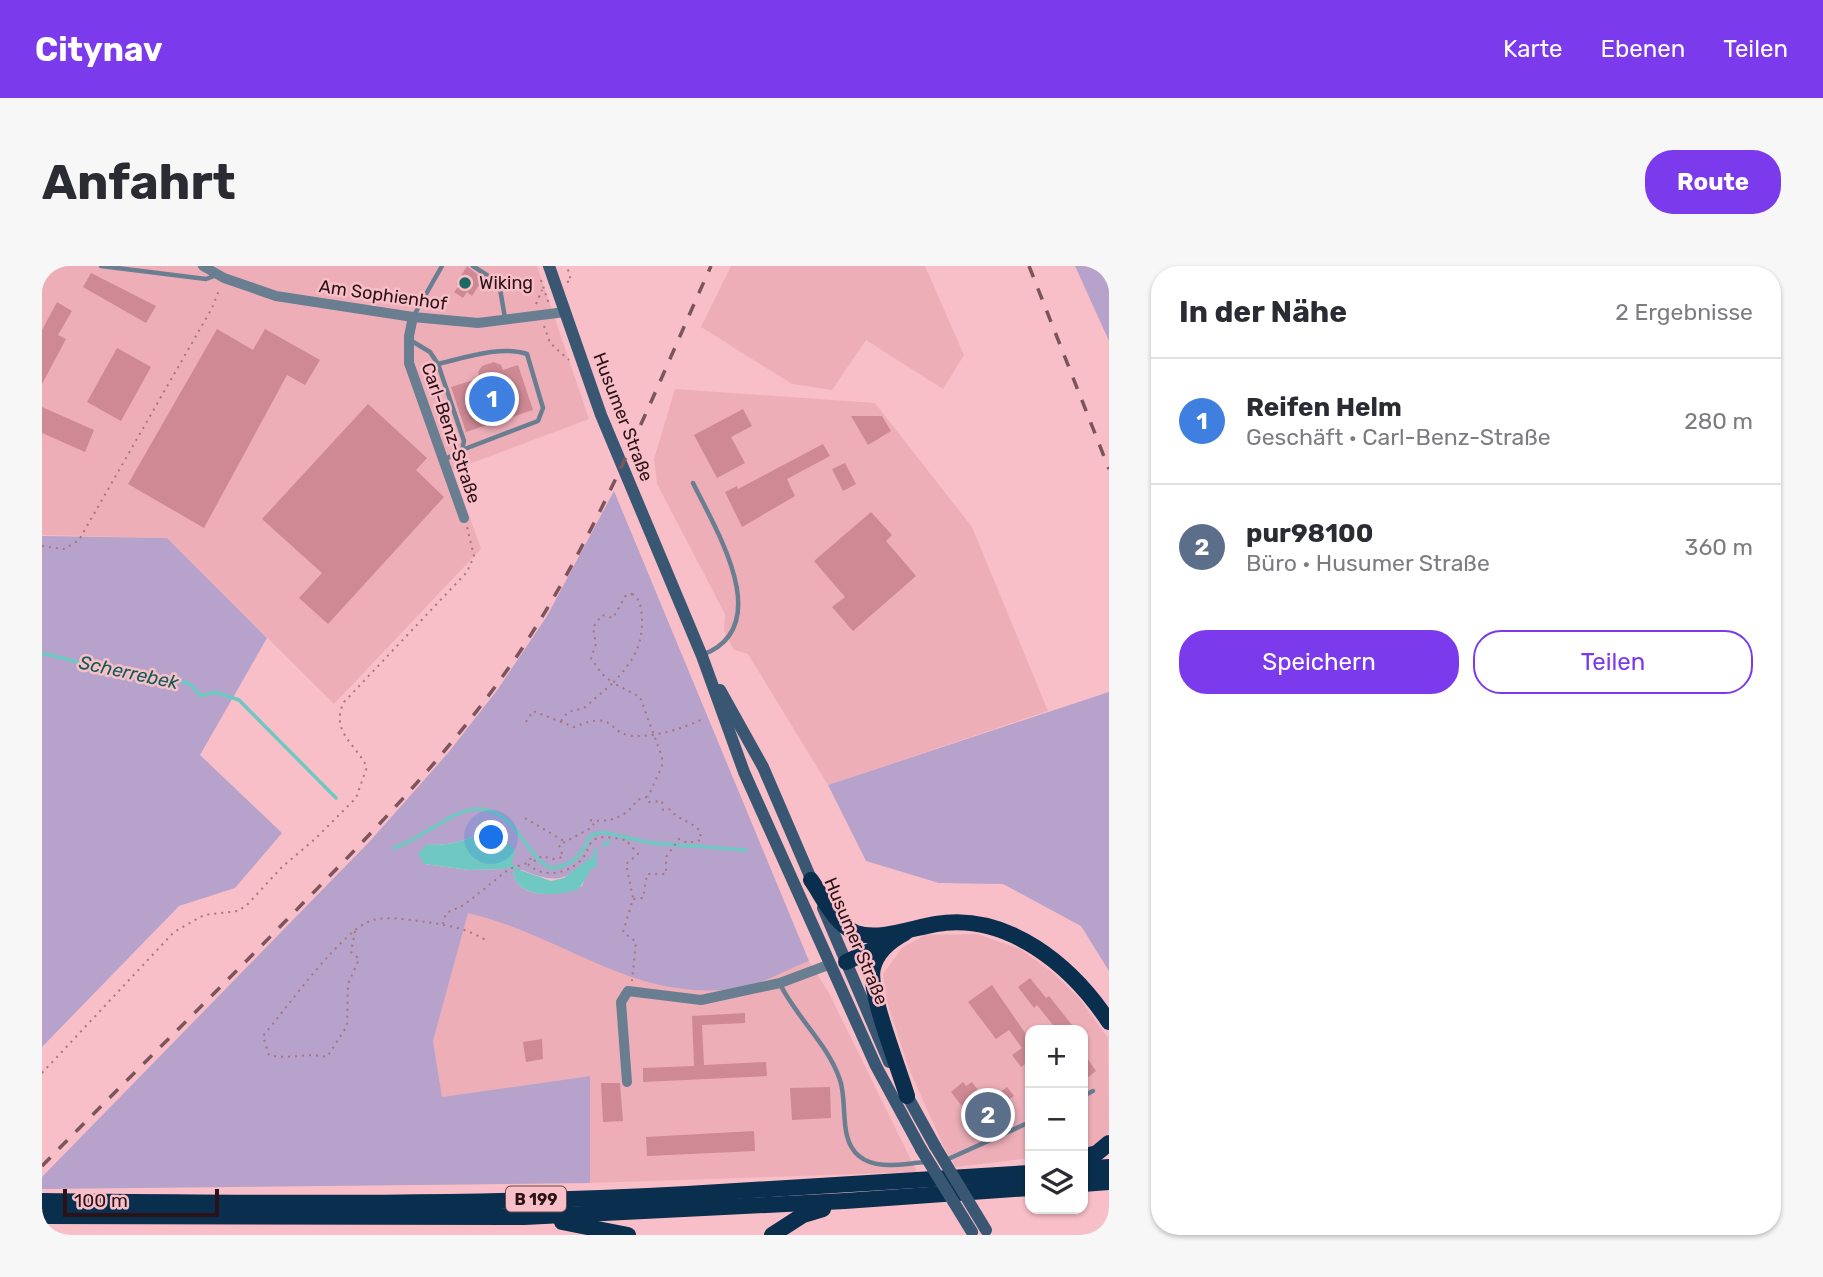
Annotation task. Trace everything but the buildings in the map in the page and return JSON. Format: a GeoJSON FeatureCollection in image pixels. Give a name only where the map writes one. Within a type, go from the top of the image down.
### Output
{"type":"FeatureCollection","features":[{"type":"Feature","properties":{"kind":"highway"},"geometry":{"type":"LineString","coordinates":[[811,880],[841,924],[855,932],[886,938]]}},
{"type":"Feature","properties":{"kind":"highway"},"geometry":{"type":"LineString","coordinates":[[844,957],[920,926],[945,922],[974,924],[1024,940],[1068,972],[1109,1022]]}},
{"type":"Feature","properties":{"kind":"highway"},"geometry":{"type":"LineString","coordinates":[[886,938],[873,967],[871,980],[907,1096]]}},
{"type":"Feature","properties":{"kind":"highway"},"geometry":{"type":"LineString","coordinates":[[1088,1156],[1097,1153],[1109,1143]]}},
{"type":"Feature","properties":{"kind":"highway"},"geometry":{"type":"LineString","coordinates":[[1088,1169],[1109,1167]]}},
{"type":"Feature","properties":{"kind":"highway","name":"B 199"},"geometry":{"type":"LineString","coordinates":[[42,1201],[315,1204],[551,1199],[687,1194],[1025,1173]]}},
{"type":"Feature","properties":{"kind":"highway"},"geometry":{"type":"LineString","coordinates":[[1088,1184],[1109,1182]]}},
{"type":"Feature","properties":{"kind":"highway","name":"B 199"},"geometry":{"type":"LineString","coordinates":[[42,1216],[524,1217],[845,1201],[1025,1188]]}},
{"type":"Feature","properties":{"kind":"highway"},"geometry":{"type":"LineString","coordinates":[[772,1235],[803,1215],[845,1201]]}},
{"type":"Feature","properties":{"kind":"highway"},"geometry":{"type":"LineString","coordinates":[[524,1217],[628,1235]]}},
{"type":"Feature","properties":{"kind":"main road","name":"Husumer Straße"},"geometry":{"type":"LineString","coordinates":[[549,266],[559,313],[702,656],[744,772],[828,965],[876,1066],[921,1149],[981,1233]]}},
{"type":"Feature","properties":{"kind":"main road","name":"Husumer Straße"},"geometry":{"type":"LineString","coordinates":[[702,656],[763,767],[887,1058],[981,1233]]}},
{"type":"Feature","properties":{"kind":"main road"},"geometry":{"type":"LineString","coordinates":[[828,965],[844,957]]}},
{"type":"Feature","properties":{"kind":"street","name":"Am Sophienhof"},"geometry":{"type":"LineString","coordinates":[[203,266],[221,276],[276,296],[413,317],[478,323],[506,322],[559,313]]}},
{"type":"Feature","properties":{"kind":"street","name":"Carl-Benz-Straße"},"geometry":{"type":"LineString","coordinates":[[413,317],[409,363],[464,518]]}},
{"type":"Feature","properties":{"kind":"street","name":"Husumer Straße"},"geometry":{"type":"LineString","coordinates":[[636,990],[701,1000],[780,983],[828,965]]}},
{"type":"Feature","properties":{"kind":"street"},"geometry":{"type":"LineString","coordinates":[[627,1082],[621,1002],[628,991],[636,990]]}},
{"type":"Feature","properties":{"kind":"lane"},"geometry":{"type":"LineString","coordinates":[[101,266],[206,279],[221,276]]}},
{"type":"Feature","properties":{"kind":"lane"},"geometry":{"type":"LineString","coordinates":[[413,317],[442,266]]}},
{"type":"Feature","properties":{"kind":"lane"},"geometry":{"type":"LineString","coordinates":[[473,266],[499,283],[506,322]]}},
{"type":"Feature","properties":{"kind":"lane"},"geometry":{"type":"LineString","coordinates":[[409,340],[430,352],[438,363],[464,441],[461,450]]}},
{"type":"Feature","properties":{"kind":"lane"},"geometry":{"type":"LineString","coordinates":[[438,363],[485,354],[518,351],[527,354],[543,408],[538,421],[461,450],[443,460]]}},
{"type":"Feature","properties":{"kind":"lane"},"geometry":{"type":"LineString","coordinates":[[693,483],[730,559],[737,617],[729,640],[718,649],[702,656]]}},
{"type":"Feature","properties":{"kind":"lane"},"geometry":{"type":"LineString","coordinates":[[780,983],[839,1077],[846,1102],[847,1135],[856,1154],[864,1160],[883,1165],[951,1159],[1025,1124]]}},
{"type":"Feature","properties":{"kind":"lane"},"geometry":{"type":"LineString","coordinates":[[1088,1094],[1093,1091]]}},
{"type":"Feature","properties":{"kind":"path"},"geometry":{"type":"LineString","coordinates":[[42,546],[64,549],[79,540],[212,307],[221,276]]}},
{"type":"Feature","properties":{"kind":"path"},"geometry":{"type":"LineString","coordinates":[[559,313],[543,288],[536,302],[540,316],[550,342],[569,361],[565,350]]}},
{"type":"Feature","properties":{"kind":"path"},"geometry":{"type":"LineString","coordinates":[[42,1073],[174,932],[204,915],[238,911],[247,905],[356,798],[367,767],[359,751],[340,729],[338,716],[344,702],[472,564],[474,547],[464,518]]}},
{"type":"Feature","properties":{"kind":"path"},"geometry":{"type":"LineString","coordinates":[[561,721],[568,712],[583,708],[613,683],[630,664],[641,643],[641,607],[632,594],[626,595],[613,618],[602,615],[593,627],[597,644],[591,658],[602,674],[613,683],[640,697],[655,732],[662,766],[647,797],[637,800],[631,810],[617,818],[590,820]]}},
{"type":"Feature","properties":{"kind":"path"},"geometry":{"type":"LineString","coordinates":[[526,722],[533,711],[574,727],[595,719],[607,720],[618,732],[638,736],[677,731],[703,719]]}},
{"type":"Feature","properties":{"kind":"path"},"geometry":{"type":"LineString","coordinates":[[633,899],[643,898],[647,874],[666,874],[666,857],[678,845],[680,839],[691,843],[701,840],[700,831],[695,825],[682,822],[669,809],[663,810],[662,802],[649,802],[647,797]]}},
{"type":"Feature","properties":{"kind":"path"},"geometry":{"type":"LineString","coordinates":[[525,818],[565,841]]}},
{"type":"Feature","properties":{"kind":"path"},"geometry":{"type":"LineString","coordinates":[[443,925],[446,913],[480,893],[509,869],[514,870],[532,857],[535,861],[542,856],[545,859],[564,857],[559,845],[591,828],[596,821]]}},
{"type":"Feature","properties":{"kind":"path"},"geometry":{"type":"LineString","coordinates":[[527,863],[531,868],[550,874],[564,872],[581,860],[593,841],[601,837],[626,840],[638,854],[626,864],[633,899],[623,932],[636,942],[631,979],[636,990]]}},
{"type":"Feature","properties":{"kind":"path"},"geometry":{"type":"LineString","coordinates":[[355,931],[351,952],[359,959],[348,984],[347,1026],[329,1054],[326,1057],[313,1053],[281,1058],[270,1055],[263,1036],[317,972],[326,956],[355,931],[372,920],[408,920],[443,925],[477,935],[487,941]]}},
{"type":"Feature","properties":{"kind":"shaded area"},"geometry":{"type":"Polygon","coordinates":[[[42,266],[537,266],[589,419],[453,470],[481,549],[334,704],[167,538],[42,535],[42,266]]]}},
{"type":"Feature","properties":{"kind":"shaded area"},"geometry":{"type":"Polygon","coordinates":[[[731,266],[925,266],[964,355],[943,389],[866,340],[832,390],[792,384],[701,327],[731,266]]]}},
{"type":"Feature","properties":{"kind":"shaded area"},"geometry":{"type":"Polygon","coordinates":[[[1075,266],[1109,266],[1109,341],[1075,266]]]}},
{"type":"Feature","properties":{"kind":"shaded area"},"geometry":{"type":"Polygon","coordinates":[[[675,389],[875,403],[972,527],[1048,711],[828,785],[748,654],[734,650],[724,631],[725,614],[657,484],[654,459],[675,389]]]}},
{"type":"Feature","properties":{"kind":"shaded area"},"geometry":{"type":"Polygon","coordinates":[[[614,491],[809,961],[744,987],[706,990],[670,987],[602,966],[503,923],[468,913],[433,1041],[442,1097],[590,1076],[590,1183],[42,1189],[42,1177],[371,840],[448,753],[498,689],[547,616],[614,491]],[[487,831],[452,843],[428,844],[424,864],[469,870],[504,869],[487,831]],[[593,856],[575,871],[560,878],[553,879],[522,870],[513,873],[524,889],[542,894],[563,892],[582,886],[593,856]]]}},
{"type":"Feature","properties":{"kind":"shaded area"},"geometry":{"type":"Polygon","coordinates":[[[42,536],[167,538],[267,638],[200,755],[282,833],[235,888],[179,906],[42,1047],[42,536]]]}},
{"type":"Feature","properties":{"kind":"shaded area"},"geometry":{"type":"Polygon","coordinates":[[[1109,692],[1109,971],[1081,926],[1003,884],[939,883],[866,861],[828,785],[1109,692]]]}},
{"type":"Feature","properties":{"kind":"shaded area"},"geometry":{"type":"Polygon","coordinates":[[[468,912],[747,986],[809,961],[829,993],[917,1172],[590,1183],[590,1076],[442,1097],[433,1041],[468,912]]]}},
{"type":"Feature","properties":{"kind":"shaded area"},"geometry":{"type":"Polygon","coordinates":[[[977,934],[1020,949],[1052,972],[1079,998],[1108,1038],[1109,1132],[1104,1139],[1088,1149],[1088,1025],[1025,1025],[1025,1159],[956,1167],[943,1145],[909,1069],[887,1002],[883,974],[902,948],[925,935],[977,934]]]}},
{"type":"Feature","properties":{"kind":"water"},"geometry":{"type":"Polygon","coordinates":[[[487,831],[496,833],[515,850],[511,866],[504,869],[469,870],[424,864],[418,853],[428,844],[452,843],[487,831]]]}},
{"type":"Feature","properties":{"kind":"water"},"geometry":{"type":"Polygon","coordinates":[[[596,856],[597,866],[591,869],[579,889],[570,891],[550,894],[531,892],[517,882],[513,873],[517,869],[551,881],[564,878],[596,856]]]}},
{"type":"Feature","properties":{"kind":"waterway","name":"Scherrebek"},"geometry":{"type":"LineString","coordinates":[[42,653],[160,683],[176,680],[190,684],[201,696],[215,692],[239,700],[336,798]]}},
{"type":"Feature","properties":{"kind":"waterway","name":"Scherrebek"},"geometry":{"type":"LineString","coordinates":[[394,848],[458,814],[473,809],[488,810],[503,817],[537,858],[552,868],[571,862],[584,849],[590,836],[602,832],[651,843],[746,850]]}},
{"type":"Feature","properties":{"kind":"waterway"},"geometry":{"type":"LineString","coordinates":[[604,845],[609,842]]}},
{"type":"Feature","properties":{"kind":"waterway"},"geometry":{"type":"LineString","coordinates":[[595,850],[596,856]]}},
{"type":"Feature","properties":{"kind":"waterway"},"geometry":{"type":"LineString","coordinates":[[511,866],[517,869]]}},
{"type":"Feature","properties":{"kind":"railway"},"geometry":{"type":"LineString","coordinates":[[42,1166],[364,841],[471,719],[519,653],[574,560],[623,464],[711,266]]}},
{"type":"Feature","properties":{"kind":"railway"},"geometry":{"type":"LineString","coordinates":[[1029,266],[1109,469]]}},
{"type":"Feature","properties":{"kind":"place","name":"Wiking"},"geometry":{"type":"Point","coordinates":[465,283]}},
{"type":"Feature","properties":{"kind":"place","name":"Reifen Helm"},"geometry":{"type":"Point","coordinates":[492,399]}},
{"type":"Feature","properties":{"kind":"place","name":"pur98100"},"geometry":{"type":"Point","coordinates":[988,1115]}}]}
